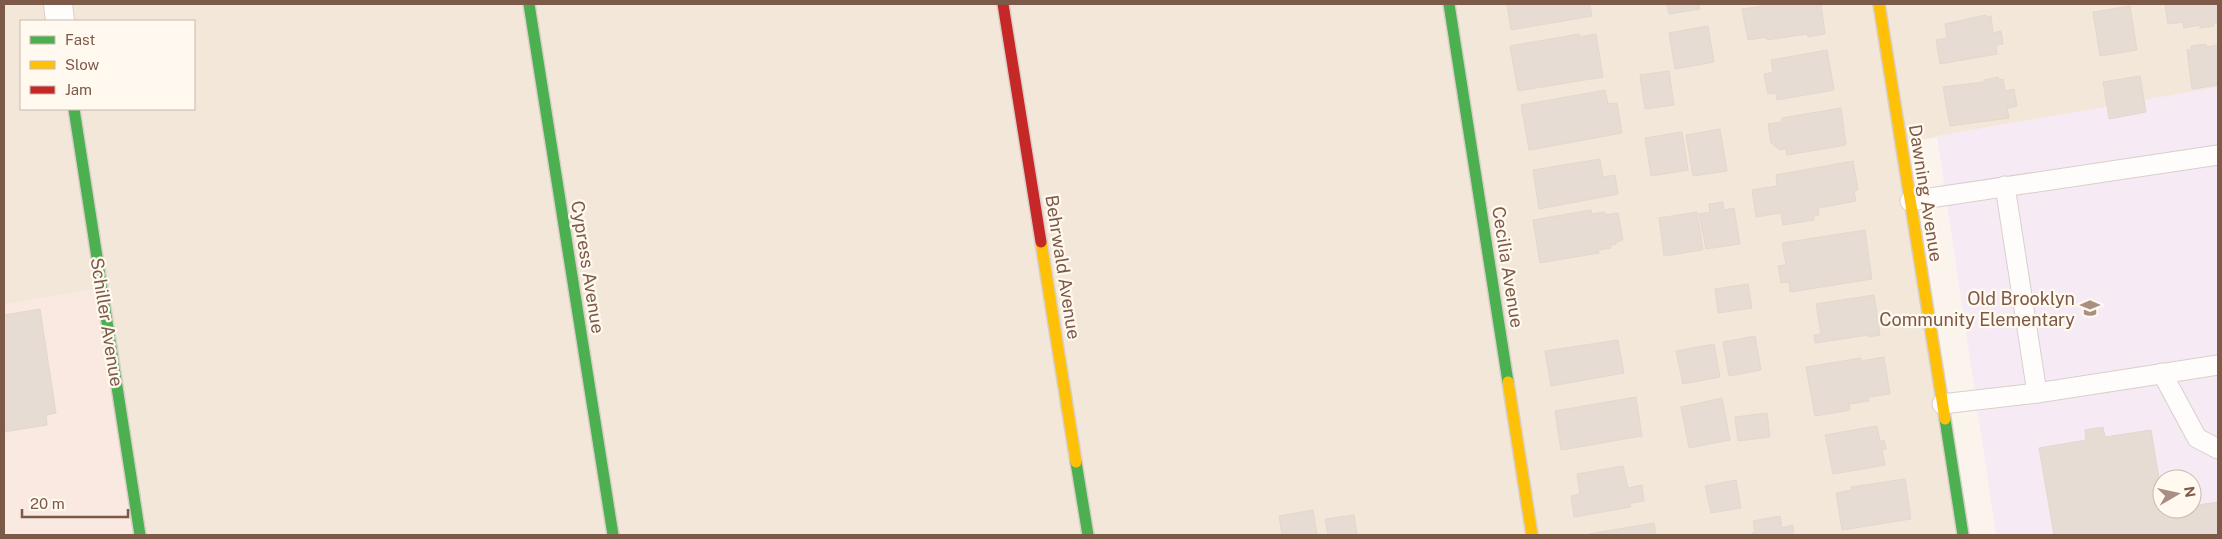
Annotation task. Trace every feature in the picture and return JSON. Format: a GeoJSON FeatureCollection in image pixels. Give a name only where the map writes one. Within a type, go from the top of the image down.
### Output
{"type":"FeatureCollection","features":[{"type":"Feature","properties":{"kind":"street"},"geometry":{"type":"LineString","coordinates":[[58,4],[60,20]]}},
{"type":"Feature","properties":{"kind":"street","name":"Cypress Avenue"},"geometry":{"type":"LineString","coordinates":[[529,4],[613,535]]}},
{"type":"Feature","properties":{"kind":"street","name":"Behrwald Avenue"},"geometry":{"type":"LineString","coordinates":[[1003,4],[1088,535]]}},
{"type":"Feature","properties":{"kind":"street","name":"Cecilia Avenue"},"geometry":{"type":"LineString","coordinates":[[1449,4],[1532,535]]}},
{"type":"Feature","properties":{"kind":"street","name":"Dawning Avenue"},"geometry":{"type":"LineString","coordinates":[[1879,4],[1963,535]]}},
{"type":"Feature","properties":{"kind":"street","name":"Schiller Avenue"},"geometry":{"type":"LineString","coordinates":[[74,110],[140,535]]}},
{"type":"Feature","properties":{"kind":"lane"},"geometry":{"type":"LineString","coordinates":[[1910,202],[2218,155]]}},
{"type":"Feature","properties":{"kind":"lane"},"geometry":{"type":"LineString","coordinates":[[2005,186],[2037,393]]}},
{"type":"Feature","properties":{"kind":"lane"},"geometry":{"type":"LineString","coordinates":[[1942,404],[2037,393],[2218,365]]}},
{"type":"Feature","properties":{"kind":"lane"},"geometry":{"type":"LineString","coordinates":[[2162,373],[2197,438],[2218,449]]}},
{"type":"Feature","properties":{"kind":"shaded area"},"geometry":{"type":"Polygon","coordinates":[[[4,4],[2218,4],[2218,90],[1901,143],[1963,535],[140,535],[102,288],[4,305],[4,4]]]}},
{"type":"Feature","properties":{"kind":"shaded area","name":"Old Brooklyn Community Elementary"},"geometry":{"type":"Polygon","coordinates":[[[2218,87],[2218,535],[1996,535],[1937,136],[2218,87]]]}},
{"type":"Feature","properties":{"kind":"shaded area"},"geometry":{"type":"Polygon","coordinates":[[[102,288],[140,535],[4,535],[4,305],[102,288]]]}},
{"type":"Feature","properties":{"kind":"building"},"geometry":{"type":"Polygon","coordinates":[[[1507,4],[1590,4],[1592,16],[1511,30],[1507,4]]]}},
{"type":"Feature","properties":{"kind":"building"},"geometry":{"type":"Polygon","coordinates":[[[1667,4],[1699,4],[1700,9],[1669,14],[1667,4]]]}},
{"type":"Feature","properties":{"kind":"building"},"geometry":{"type":"Polygon","coordinates":[[[1762,4],[1821,4],[1825,34],[1808,37],[1807,34],[1767,40],[1767,37],[1748,40],[1742,9],[1763,6],[1762,4]]]}},
{"type":"Feature","properties":{"kind":"building"},"geometry":{"type":"Polygon","coordinates":[[[2165,4],[2218,4],[2218,23],[2213,23],[2214,26],[2200,28],[2200,25],[2184,28],[2183,22],[2168,24],[2165,4]]]}},
{"type":"Feature","properties":{"kind":"building"},"geometry":{"type":"Polygon","coordinates":[[[2130,6],[2137,50],[2100,56],[2093,12],[2130,6]]]}},
{"type":"Feature","properties":{"kind":"building"},"geometry":{"type":"Polygon","coordinates":[[[1986,15],[1987,17],[1991,16],[1993,33],[2001,31],[2003,44],[1996,45],[1997,54],[1940,64],[1936,40],[1947,38],[1945,24],[1986,15]]]}},
{"type":"Feature","properties":{"kind":"building"},"geometry":{"type":"Polygon","coordinates":[[[1708,26],[1714,62],[1675,69],[1669,33],[1708,26]]]}},
{"type":"Feature","properties":{"kind":"building"},"geometry":{"type":"Polygon","coordinates":[[[1579,34],[1579,37],[1596,34],[1603,77],[1518,91],[1510,46],[1579,34]]]}},
{"type":"Feature","properties":{"kind":"building"},"geometry":{"type":"Polygon","coordinates":[[[2206,44],[2206,47],[2218,45],[2218,85],[2192,89],[2187,50],[2192,50],[2191,46],[2206,44]]]}},
{"type":"Feature","properties":{"kind":"building"},"geometry":{"type":"Polygon","coordinates":[[[1827,50],[1834,90],[1777,100],[1776,93],[1768,94],[1764,74],[1773,72],[1771,60],[1827,50]]]}},
{"type":"Feature","properties":{"kind":"building"},"geometry":{"type":"Polygon","coordinates":[[[1669,71],[1674,105],[1645,109],[1640,75],[1669,71]]]}},
{"type":"Feature","properties":{"kind":"building"},"geometry":{"type":"Polygon","coordinates":[[[2140,76],[2146,112],[2109,119],[2103,82],[2140,76]]]}},
{"type":"Feature","properties":{"kind":"building"},"geometry":{"type":"Polygon","coordinates":[[[1998,77],[1999,80],[2003,79],[2005,91],[2014,89],[2017,106],[2007,108],[2009,118],[1950,126],[1943,87],[1984,82],[1984,80],[1998,77]]]}},
{"type":"Feature","properties":{"kind":"building"},"geometry":{"type":"Polygon","coordinates":[[[1605,90],[1608,104],[1617,103],[1622,133],[1529,150],[1521,105],[1605,90]]]}},
{"type":"Feature","properties":{"kind":"building"},"geometry":{"type":"Polygon","coordinates":[[[1841,108],[1846,145],[1787,155],[1786,149],[1780,150],[1771,143],[1768,124],[1782,122],[1782,118],[1841,108]]]}},
{"type":"Feature","properties":{"kind":"building"},"geometry":{"type":"Polygon","coordinates":[[[1720,129],[1727,171],[1693,176],[1686,135],[1720,129]]]}},
{"type":"Feature","properties":{"kind":"building"},"geometry":{"type":"Polygon","coordinates":[[[1682,132],[1688,170],[1651,176],[1645,138],[1682,132]]]}},
{"type":"Feature","properties":{"kind":"building"},"geometry":{"type":"Polygon","coordinates":[[[1600,159],[1603,177],[1615,175],[1618,194],[1539,209],[1533,170],[1600,159]]]}},
{"type":"Feature","properties":{"kind":"building"},"geometry":{"type":"Polygon","coordinates":[[[1853,161],[1858,190],[1854,191],[1856,201],[1818,208],[1819,215],[1814,216],[1814,220],[1783,225],[1781,213],[1756,217],[1752,190],[1777,186],[1776,175],[1853,161]]]}},
{"type":"Feature","properties":{"kind":"building"},"geometry":{"type":"Polygon","coordinates":[[[1723,202],[1724,210],[1734,208],[1740,244],[1706,249],[1699,214],[1710,212],[1709,204],[1723,202]]]}},
{"type":"Feature","properties":{"kind":"building"},"geometry":{"type":"Polygon","coordinates":[[[1591,210],[1592,214],[1618,213],[1623,240],[1610,245],[1611,248],[1598,250],[1599,253],[1540,263],[1533,220],[1591,210]]]}},
{"type":"Feature","properties":{"kind":"building"},"geometry":{"type":"Polygon","coordinates":[[[1697,212],[1703,250],[1664,256],[1659,218],[1697,212]]]}},
{"type":"Feature","properties":{"kind":"building"},"geometry":{"type":"Polygon","coordinates":[[[1865,230],[1872,279],[1790,292],[1789,282],[1781,283],[1778,266],[1786,265],[1782,243],[1865,230]]]}},
{"type":"Feature","properties":{"kind":"building"},"geometry":{"type":"Polygon","coordinates":[[[1748,284],[1752,308],[1718,313],[1715,289],[1748,284]]]}},
{"type":"Feature","properties":{"kind":"building"},"geometry":{"type":"Polygon","coordinates":[[[1874,295],[1880,335],[1815,343],[1814,335],[1821,334],[1816,304],[1874,295]]]}},
{"type":"Feature","properties":{"kind":"building"},"geometry":{"type":"Polygon","coordinates":[[[40,309],[56,413],[46,415],[47,425],[4,432],[4,315],[40,309]]]}},
{"type":"Feature","properties":{"kind":"building"},"geometry":{"type":"Polygon","coordinates":[[[1755,336],[1761,370],[1729,376],[1723,342],[1755,336]]]}},
{"type":"Feature","properties":{"kind":"building"},"geometry":{"type":"Polygon","coordinates":[[[1618,340],[1624,373],[1551,386],[1545,351],[1618,340]]]}},
{"type":"Feature","properties":{"kind":"building"},"geometry":{"type":"Polygon","coordinates":[[[1714,344],[1720,377],[1683,384],[1676,351],[1714,344]]]}},
{"type":"Feature","properties":{"kind":"building"},"geometry":{"type":"Polygon","coordinates":[[[1884,357],[1890,394],[1868,397],[1869,401],[1849,404],[1850,410],[1815,416],[1806,367],[1861,358],[1861,361],[1884,357]]]}},
{"type":"Feature","properties":{"kind":"building"},"geometry":{"type":"Polygon","coordinates":[[[1636,397],[1642,436],[1561,450],[1555,411],[1636,397]]]}},
{"type":"Feature","properties":{"kind":"building"},"geometry":{"type":"Polygon","coordinates":[[[1722,398],[1730,440],[1689,448],[1681,407],[1722,398]]]}},
{"type":"Feature","properties":{"kind":"building"},"geometry":{"type":"Polygon","coordinates":[[[1767,413],[1770,437],[1738,441],[1735,417],[1767,413]]]}},
{"type":"Feature","properties":{"kind":"building"},"geometry":{"type":"Polygon","coordinates":[[[1877,426],[1880,441],[1884,440],[1886,449],[1882,450],[1885,465],[1833,474],[1825,435],[1877,426]]]}},
{"type":"Feature","properties":{"kind":"building"},"geometry":{"type":"Polygon","coordinates":[[[2103,427],[2105,437],[2151,430],[2158,469],[2152,469],[2152,519],[2202,519],[2202,504],[2218,502],[2218,535],[2054,535],[2039,448],[2086,440],[2085,430],[2103,427]]]}},
{"type":"Feature","properties":{"kind":"building"},"geometry":{"type":"Polygon","coordinates":[[[1623,466],[1628,488],[1642,485],[1644,501],[1630,503],[1631,507],[1574,517],[1571,496],[1580,494],[1577,474],[1623,466]]]}},
{"type":"Feature","properties":{"kind":"building"},"geometry":{"type":"Polygon","coordinates":[[[1905,479],[1911,519],[1842,530],[1836,493],[1852,490],[1851,487],[1905,479]]]}},
{"type":"Feature","properties":{"kind":"building"},"geometry":{"type":"Polygon","coordinates":[[[1736,480],[1741,508],[1711,513],[1705,486],[1736,480]]]}},
{"type":"Feature","properties":{"kind":"building"},"geometry":{"type":"Polygon","coordinates":[[[1313,510],[1317,535],[1282,535],[1279,516],[1313,510]]]}},
{"type":"Feature","properties":{"kind":"building"},"geometry":{"type":"Polygon","coordinates":[[[1354,515],[1357,535],[1328,535],[1325,519],[1354,515]]]}},
{"type":"Feature","properties":{"kind":"building"},"geometry":{"type":"Polygon","coordinates":[[[1780,516],[1782,528],[1793,525],[1794,535],[1752,535],[1752,533],[1755,533],[1753,521],[1780,516]]]}},
{"type":"Feature","properties":{"kind":"building"},"geometry":{"type":"Polygon","coordinates":[[[1654,523],[1656,535],[1589,535],[1589,534],[1654,523]]]}},
{"type":"Feature","properties":{"kind":"traffic: fast"},"geometry":{"type":"LineString","coordinates":[[529,4],[613,535]]}},
{"type":"Feature","properties":{"kind":"traffic: fast"},"geometry":{"type":"LineString","coordinates":[[1449,4],[1508,382]]}},
{"type":"Feature","properties":{"kind":"traffic: fast"},"geometry":{"type":"LineString","coordinates":[[74,110],[140,535]]}},
{"type":"Feature","properties":{"kind":"traffic: fast"},"geometry":{"type":"LineString","coordinates":[[1945,419],[1963,535]]}},
{"type":"Feature","properties":{"kind":"traffic: fast"},"geometry":{"type":"LineString","coordinates":[[1076,462],[1088,535]]}},
{"type":"Feature","properties":{"kind":"traffic: slow"},"geometry":{"type":"LineString","coordinates":[[1879,4],[1945,419]]}},
{"type":"Feature","properties":{"kind":"traffic: slow"},"geometry":{"type":"LineString","coordinates":[[1041,242],[1076,462]]}},
{"type":"Feature","properties":{"kind":"traffic: slow"},"geometry":{"type":"LineString","coordinates":[[1508,382],[1532,535]]}},
{"type":"Feature","properties":{"kind":"traffic: jam"},"geometry":{"type":"LineString","coordinates":[[1003,4],[1041,242]]}},
{"type":"Feature","properties":{"kind":"place","name":"Old Brooklyn Community Elementary"},"geometry":{"type":"Point","coordinates":[2090,308]}}]}
